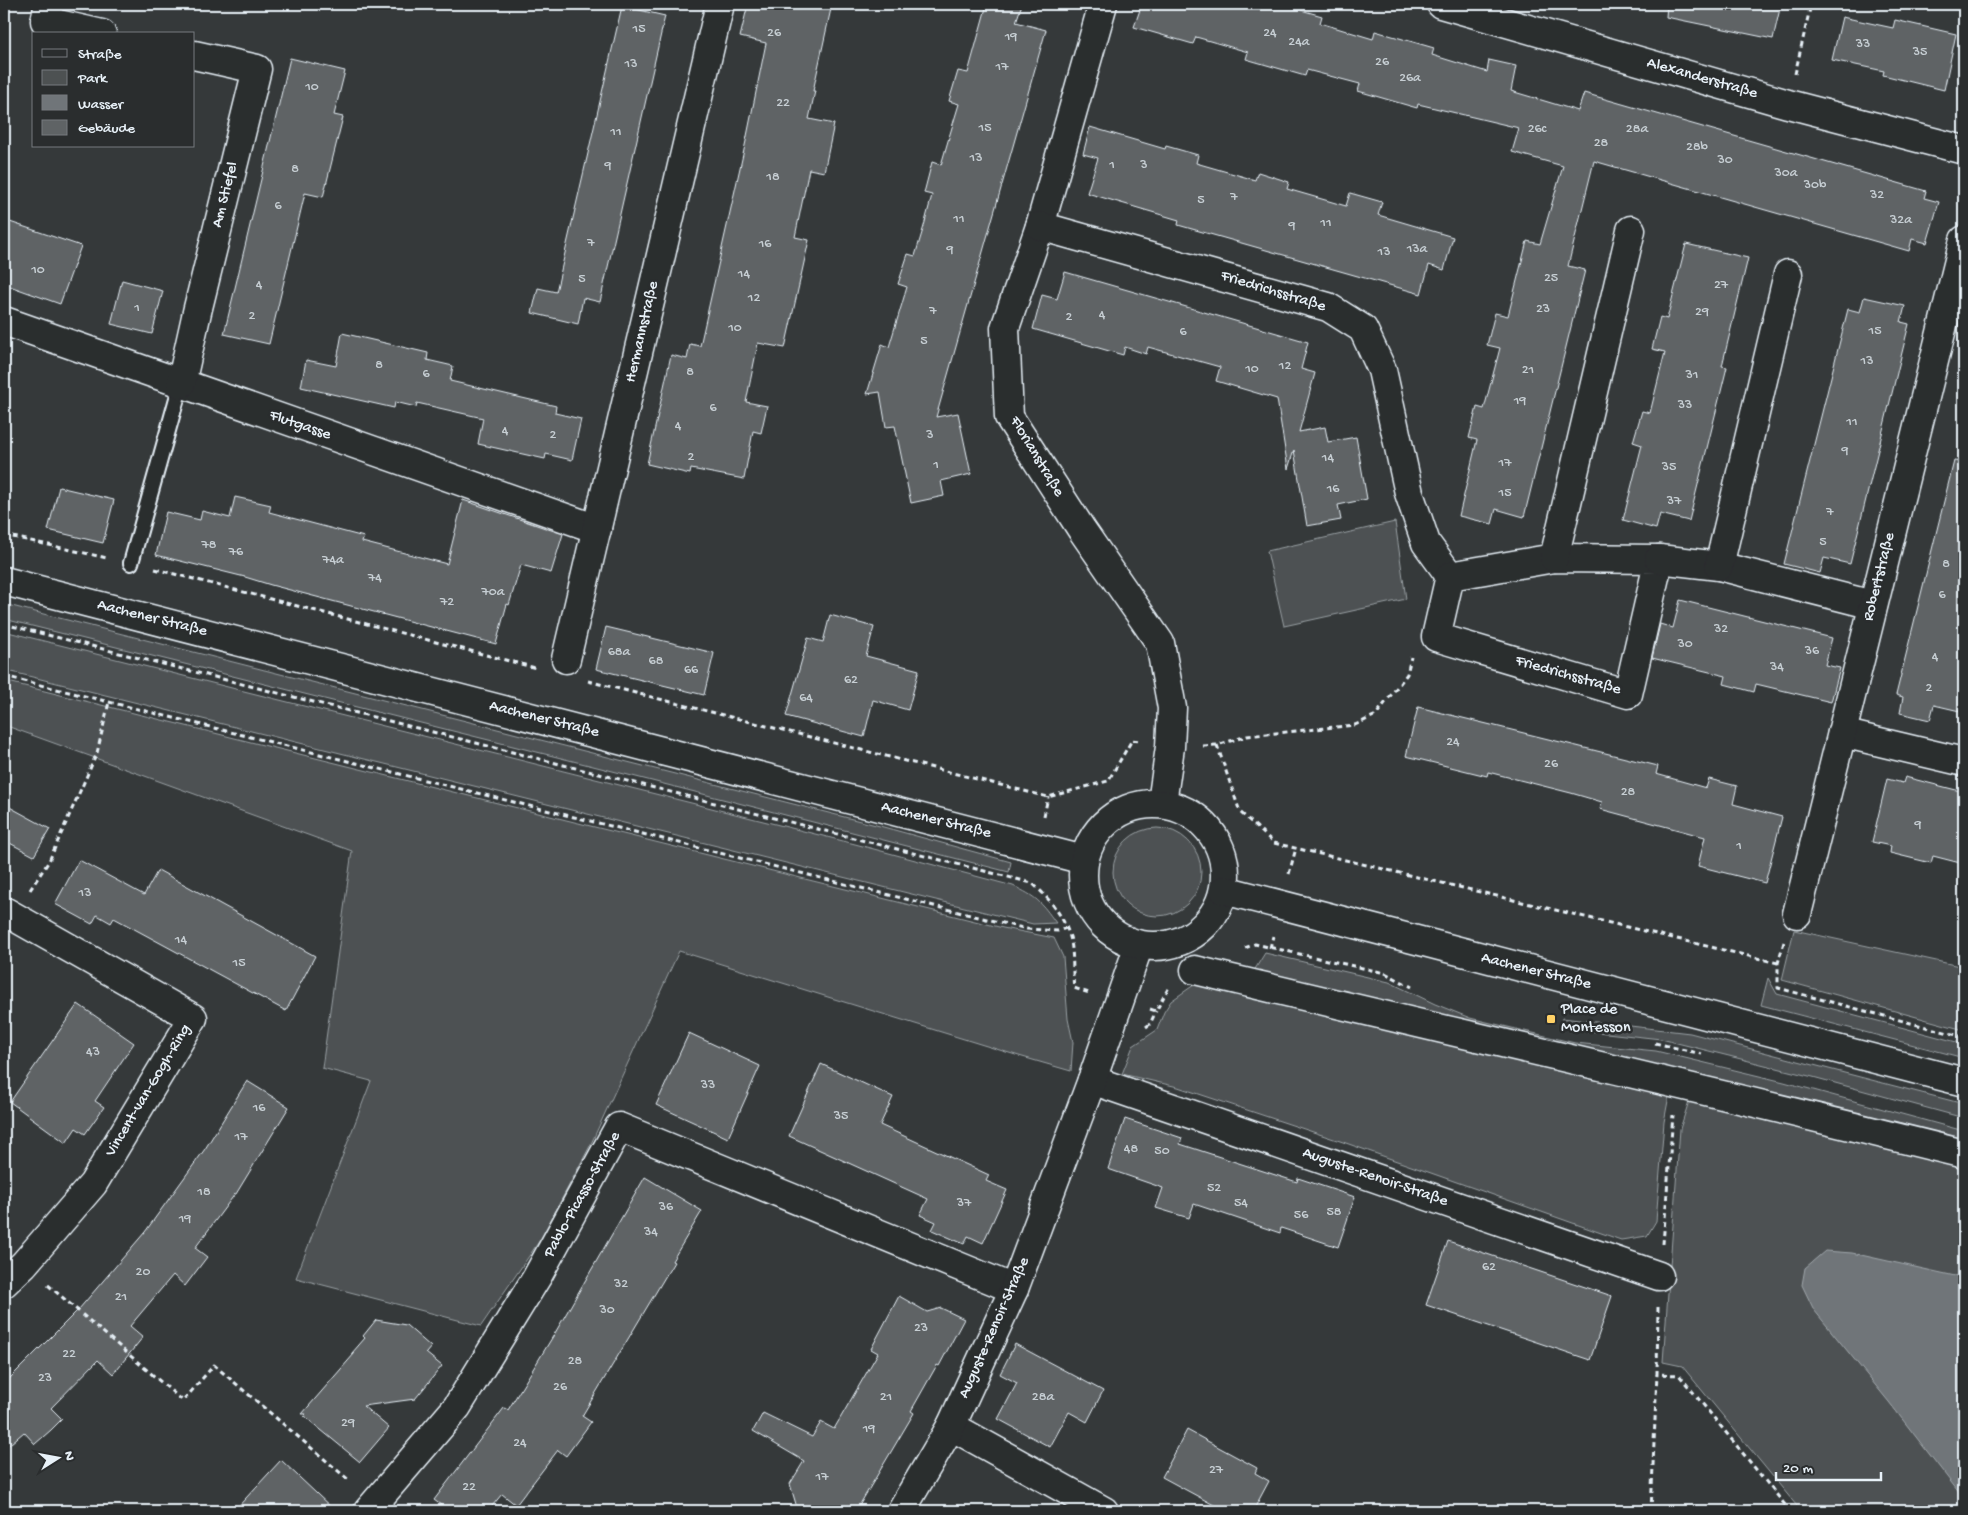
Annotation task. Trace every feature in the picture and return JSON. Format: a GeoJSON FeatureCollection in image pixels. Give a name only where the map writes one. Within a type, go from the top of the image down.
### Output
{"type":"FeatureCollection","features":[{"type":"Feature","properties":{"kind":"street"},"geometry":{"type":"LineString","coordinates":[[49,4],[45,21],[93,32]]}},
{"type":"Feature","properties":{"kind":"street","name":"Hermannstraße"},"geometry":{"type":"LineString","coordinates":[[564,669],[720,4]]}},
{"type":"Feature","properties":{"kind":"street","name":"Florianstraße"},"geometry":{"type":"LineString","coordinates":[[1103,4],[1040,226],[1005,328],[1009,417],[1082,530],[1160,643],[1172,708],[1170,747],[1162,804]]}},
{"type":"Feature","properties":{"kind":"street","name":"Alexanderstraße"},"geometry":{"type":"LineString","coordinates":[[1441,4],[1788,104],[1964,150]]}},
{"type":"Feature","properties":{"kind":"street","name":"Am Stiefel"},"geometry":{"type":"LineString","coordinates":[[181,384],[257,69],[195,55]]}},
{"type":"Feature","properties":{"kind":"street","name":"Friedrichsstraße"},"geometry":{"type":"LineString","coordinates":[[1040,226],[1328,307],[1363,329],[1382,370],[1408,493],[1426,543],[1450,576]]}},
{"type":"Feature","properties":{"kind":"street"},"geometry":{"type":"LineString","coordinates":[[1554,558],[1631,230]]}},
{"type":"Feature","properties":{"kind":"street","name":"Robertstraße"},"geometry":{"type":"LineString","coordinates":[[1797,914],[1964,240]]}},
{"type":"Feature","properties":{"kind":"street"},"geometry":{"type":"LineString","coordinates":[[1719,566],[1788,274]]}},
{"type":"Feature","properties":{"kind":"street","name":"Flutgasse"},"geometry":{"type":"LineString","coordinates":[[4,322],[597,529]]}},
{"type":"Feature","properties":{"kind":"street"},"geometry":{"type":"LineString","coordinates":[[1436,637],[1450,576],[1554,558],[1659,560],[1719,566],[1873,605]]}},
{"type":"Feature","properties":{"kind":"street","name":"Friedrichsstraße"},"geometry":{"type":"LineString","coordinates":[[1436,637],[1628,694],[1659,560]]}},
{"type":"Feature","properties":{"kind":"street","name":"Aachener Straße"},"geometry":{"type":"LineString","coordinates":[[4,581],[1084,860]]}},
{"type":"Feature","properties":{"kind":"street"},"geometry":{"type":"LineString","coordinates":[[1842,733],[1964,762]]}},
{"type":"Feature","properties":{"kind":"street"},"geometry":{"type":"LineString","coordinates":[[1162,804],[1186,810],[1205,824],[1218,844],[1225,867],[1224,890],[1215,911],[1201,928],[1183,940],[1161,946],[1139,945],[1113,934],[1094,914],[1084,888],[1084,860],[1094,835],[1112,816],[1136,805],[1162,804]]}},
{"type":"Feature","properties":{"kind":"street","name":"Aachener Straße"},"geometry":{"type":"LineString","coordinates":[[1224,890],[1964,1082]]}},
{"type":"Feature","properties":{"kind":"street","name":"Vincent-van-Gogh-Ring"},"geometry":{"type":"LineString","coordinates":[[4,1283],[24,1264],[93,1184],[193,1018],[9,914]]}},
{"type":"Feature","properties":{"kind":"street","name":"Auguste-Renoir-Straße"},"geometry":{"type":"LineString","coordinates":[[901,1511],[951,1426],[1014,1289],[1092,1080],[1139,945]]}},
{"type":"Feature","properties":{"kind":"street"},"geometry":{"type":"LineString","coordinates":[[1195,970],[1678,1086],[1810,1115],[1964,1154]]}},
{"type":"Feature","properties":{"kind":"street","name":"Auguste-Renoir-Straße"},"geometry":{"type":"LineString","coordinates":[[1092,1080],[1659,1276]]}},
{"type":"Feature","properties":{"kind":"street","name":"Pablo-Picasso-Straße"},"geometry":{"type":"LineString","coordinates":[[371,1508],[457,1406],[538,1277],[619,1127],[1014,1289]]}},
{"type":"Feature","properties":{"kind":"street"},"geometry":{"type":"LineString","coordinates":[[951,1426],[1104,1511]]}},
{"type":"Feature","properties":{"kind":"lane"},"geometry":{"type":"LineString","coordinates":[[131,563],[181,384]]}},
{"type":"Feature","properties":{"kind":"path"},"geometry":{"type":"LineString","coordinates":[[1788,104],[1811,4]]}},
{"type":"Feature","properties":{"kind":"path"},"geometry":{"type":"LineString","coordinates":[[4,535],[131,563],[564,669],[1048,797],[1108,781],[1132,740],[1170,747],[1217,745],[1247,736],[1356,725],[1376,716],[1406,674],[1415,640],[1436,637]]}},
{"type":"Feature","properties":{"kind":"path"},"geometry":{"type":"LineString","coordinates":[[4,624],[1032,883],[1048,897],[1070,938]]}},
{"type":"Feature","properties":{"kind":"path"},"geometry":{"type":"LineString","coordinates":[[4,676],[1027,929],[1058,931],[1066,928]]}},
{"type":"Feature","properties":{"kind":"path"},"geometry":{"type":"LineString","coordinates":[[9,914],[49,861],[97,753],[109,702]]}},
{"type":"Feature","properties":{"kind":"path"},"geometry":{"type":"LineString","coordinates":[[1217,745],[1240,812],[1274,843],[1778,963],[1778,988],[1964,1037]]}},
{"type":"Feature","properties":{"kind":"path"},"geometry":{"type":"LineString","coordinates":[[1651,1511],[1659,1276],[1665,1228],[1672,1121],[1678,1086]]}},
{"type":"Feature","properties":{"kind":"path"},"geometry":{"type":"LineString","coordinates":[[24,1264],[183,1401],[214,1365],[359,1489],[371,1508]]}},
{"type":"Feature","properties":{"kind":"path"},"geometry":{"type":"LineString","coordinates":[[1657,1374],[1679,1375],[1790,1511]]}},
{"type":"Feature","properties":{"kind":"green space"},"geometry":{"type":"Polygon","coordinates":[[[1395,522],[1406,599],[1284,626],[1267,551],[1395,522]]]}},
{"type":"Feature","properties":{"kind":"green space"},"geometry":{"type":"Polygon","coordinates":[[[4,604],[876,825],[1011,862],[1009,872],[4,619],[4,604]]]}},
{"type":"Feature","properties":{"kind":"green space"},"geometry":{"type":"Polygon","coordinates":[[[4,631],[855,844],[1013,886],[1028,893],[1038,901],[1056,923],[1033,924],[4,670],[4,631]]]}},
{"type":"Feature","properties":{"kind":"green space"},"geometry":{"type":"Polygon","coordinates":[[[4,681],[1003,928],[1054,938],[1063,957],[1068,1019],[1073,1042],[1071,1071],[679,951],[590,1146],[540,1240],[481,1326],[296,1278],[371,1081],[322,1068],[352,851],[4,725],[4,681]]]}},
{"type":"Feature","properties":{"kind":"green space"},"geometry":{"type":"Polygon","coordinates":[[[1157,828],[1174,831],[1182,835],[1194,847],[1198,855],[1201,872],[1198,889],[1194,897],[1182,909],[1174,913],[1157,916],[1140,913],[1132,909],[1120,897],[1116,889],[1113,872],[1116,855],[1120,847],[1132,835],[1140,831],[1157,828]]]}},
{"type":"Feature","properties":{"kind":"green space"},"geometry":{"type":"Polygon","coordinates":[[[1794,930],[1964,967],[1964,1030],[1782,980],[1794,930]]]}},
{"type":"Feature","properties":{"kind":"green space"},"geometry":{"type":"Polygon","coordinates":[[[1265,953],[1389,982],[1470,1018],[1575,1043],[1656,1051],[1784,1082],[1964,1131],[1964,1146],[1252,974],[1265,953]]]}},
{"type":"Feature","properties":{"kind":"green space"},"geometry":{"type":"Polygon","coordinates":[[[1768,978],[1777,994],[1964,1044],[1964,1058],[1761,1005],[1768,978]]]}},
{"type":"Feature","properties":{"kind":"green space"},"geometry":{"type":"Polygon","coordinates":[[[1201,980],[1670,1090],[1664,1122],[1656,1221],[1647,1236],[1621,1240],[1343,1142],[1178,1087],[1122,1074],[1133,1046],[1157,1030],[1164,1012],[1171,1001],[1201,980]]]}},
{"type":"Feature","properties":{"kind":"green space"},"geometry":{"type":"Polygon","coordinates":[[[1562,1018],[1690,1033],[1964,1104],[1964,1118],[1813,1077],[1661,1039],[1561,1028],[1562,1018]]]}},
{"type":"Feature","properties":{"kind":"green space"},"geometry":{"type":"Polygon","coordinates":[[[1691,1095],[1964,1163],[1964,1511],[1801,1511],[1682,1366],[1663,1362],[1680,1129],[1691,1095]]]}},
{"type":"Feature","properties":{"kind":"water"},"geometry":{"type":"Polygon","coordinates":[[[1825,1251],[1852,1253],[1964,1278],[1964,1499],[1889,1402],[1814,1310],[1802,1285],[1805,1268],[1825,1251]]]}},
{"type":"Feature","properties":{"kind":"building"},"geometry":{"type":"Polygon","coordinates":[[[748,4],[832,4],[813,91],[815,91],[809,119],[834,124],[824,172],[809,169],[795,237],[809,240],[785,348],[758,343],[746,402],[767,406],[761,433],[753,431],[744,479],[691,469],[690,474],[647,464],[671,355],[687,359],[690,344],[700,346],[746,141],[766,43],[740,37],[748,4]]]}},
{"type":"Feature","properties":{"kind":"building"},"geometry":{"type":"Polygon","coordinates":[[[987,4],[1022,4],[1016,22],[1046,30],[936,417],[958,413],[971,474],[941,481],[944,496],[911,503],[895,426],[886,427],[880,392],[867,394],[882,344],[889,347],[907,287],[898,284],[908,254],[915,256],[924,226],[932,195],[924,193],[932,162],[941,165],[959,104],[949,101],[958,71],[968,73],[987,4]]]}},
{"type":"Feature","properties":{"kind":"building"},"geometry":{"type":"Polygon","coordinates":[[[1142,4],[1280,4],[1322,16],[1320,23],[1373,39],[1375,31],[1434,48],[1432,55],[1487,72],[1489,60],[1516,66],[1511,91],[1578,111],[1584,93],[1926,191],[1924,198],[1939,202],[1927,243],[1912,239],[1909,251],[1594,161],[1568,266],[1585,270],[1524,517],[1496,509],[1492,524],[1459,516],[1477,440],[1469,438],[1477,407],[1484,409],[1500,348],[1487,345],[1495,313],[1508,316],[1527,241],[1540,244],[1563,166],[1512,152],[1519,128],[1418,104],[1417,108],[1358,91],[1360,84],[1307,70],[1305,76],[1246,59],[1248,52],[1196,37],[1193,44],[1134,27],[1142,4]]]}},
{"type":"Feature","properties":{"kind":"building"},"geometry":{"type":"Polygon","coordinates":[[[1667,4],[1781,4],[1773,39],[1666,17],[1667,4]]]}},
{"type":"Feature","properties":{"kind":"building"},"geometry":{"type":"Polygon","coordinates":[[[622,6],[665,16],[600,302],[583,298],[578,324],[532,313],[538,288],[556,292],[622,6]]]}},
{"type":"Feature","properties":{"kind":"building"},"geometry":{"type":"Polygon","coordinates":[[[1842,17],[1893,28],[1895,20],[1956,34],[1944,90],[1883,75],[1884,71],[1832,60],[1842,17]]]}},
{"type":"Feature","properties":{"kind":"building"},"geometry":{"type":"Polygon","coordinates":[[[290,58],[345,71],[334,115],[343,117],[323,197],[305,193],[269,344],[224,334],[290,58]]]}},
{"type":"Feature","properties":{"kind":"building"},"geometry":{"type":"Polygon","coordinates":[[[1090,127],[1165,149],[1166,146],[1198,155],[1196,163],[1255,180],[1258,172],[1289,182],[1287,189],[1346,206],[1350,193],[1382,202],[1378,215],[1453,237],[1444,270],[1429,265],[1421,294],[1178,225],[1179,220],[1087,193],[1098,158],[1083,154],[1090,127]]]}},
{"type":"Feature","properties":{"kind":"building"},"geometry":{"type":"Polygon","coordinates":[[[4,220],[81,246],[60,304],[4,284],[4,220]]]}},
{"type":"Feature","properties":{"kind":"building"},"geometry":{"type":"Polygon","coordinates":[[[1686,244],[1748,258],[1722,366],[1727,367],[1689,521],[1660,514],[1656,529],[1623,520],[1642,445],[1633,442],[1642,411],[1650,413],[1665,352],[1652,349],[1660,317],[1667,319],[1686,244]]]}},
{"type":"Feature","properties":{"kind":"building"},"geometry":{"type":"Polygon","coordinates":[[[1065,272],[1308,342],[1301,369],[1315,373],[1299,432],[1325,427],[1328,442],[1356,437],[1367,499],[1338,505],[1341,520],[1307,526],[1294,450],[1288,469],[1277,399],[1216,381],[1220,367],[1148,347],[1146,354],[1125,347],[1123,355],[1033,329],[1042,295],[1057,299],[1065,272]]]}},
{"type":"Feature","properties":{"kind":"building"},"geometry":{"type":"Polygon","coordinates":[[[122,280],[163,291],[152,334],[111,324],[122,280]]]}},
{"type":"Feature","properties":{"kind":"building"},"geometry":{"type":"Polygon","coordinates":[[[1864,297],[1905,306],[1901,322],[1909,324],[1850,564],[1824,558],[1820,573],[1784,564],[1848,309],[1860,312],[1864,297]]]}},
{"type":"Feature","properties":{"kind":"building"},"geometry":{"type":"Polygon","coordinates":[[[342,333],[428,353],[427,360],[453,366],[450,381],[556,406],[555,413],[581,419],[572,460],[546,454],[545,459],[478,444],[483,418],[417,403],[416,407],[395,402],[394,408],[301,387],[306,360],[336,366],[342,333]]]}},
{"type":"Feature","properties":{"kind":"building"},"geometry":{"type":"Polygon","coordinates":[[[1954,461],[1964,462],[1964,712],[1934,705],[1930,720],[1900,713],[1903,697],[1896,695],[1954,461]]]}},
{"type":"Feature","properties":{"kind":"building"},"geometry":{"type":"Polygon","coordinates":[[[59,487],[114,500],[103,543],[48,530],[59,487]]]}},
{"type":"Feature","properties":{"kind":"building"},"geometry":{"type":"Polygon","coordinates":[[[235,497],[271,505],[269,512],[364,537],[362,542],[447,564],[463,500],[563,534],[551,573],[521,565],[509,605],[507,604],[496,644],[156,555],[166,512],[200,520],[202,511],[230,518],[235,497]]]}},
{"type":"Feature","properties":{"kind":"building"},"geometry":{"type":"Polygon","coordinates":[[[1680,600],[1832,638],[1825,665],[1840,668],[1831,702],[1756,684],[1754,692],[1724,684],[1726,676],[1652,658],[1660,624],[1673,628],[1680,600]]]}},
{"type":"Feature","properties":{"kind":"building"},"geometry":{"type":"Polygon","coordinates":[[[830,615],[874,627],[866,656],[919,670],[908,710],[873,700],[864,737],[786,716],[808,638],[823,642],[830,615]]]}},
{"type":"Feature","properties":{"kind":"building"},"geometry":{"type":"Polygon","coordinates":[[[606,627],[714,653],[704,695],[596,669],[606,627]]]}},
{"type":"Feature","properties":{"kind":"building"},"geometry":{"type":"Polygon","coordinates":[[[1418,707],[1658,766],[1656,774],[1706,788],[1709,779],[1737,786],[1733,804],[1782,817],[1765,883],[1698,866],[1705,837],[1600,809],[1602,802],[1571,793],[1488,772],[1487,776],[1406,756],[1418,707]]]}},
{"type":"Feature","properties":{"kind":"building"},"geometry":{"type":"Polygon","coordinates":[[[1905,777],[1964,792],[1964,864],[1933,856],[1931,863],[1890,853],[1891,846],[1872,842],[1887,779],[1903,783],[1905,777]]]}},
{"type":"Feature","properties":{"kind":"building"},"geometry":{"type":"Polygon","coordinates":[[[4,804],[50,829],[34,856],[4,840],[4,804]]]}},
{"type":"Feature","properties":{"kind":"building"},"geometry":{"type":"Polygon","coordinates":[[[79,860],[144,895],[158,870],[315,956],[286,1011],[114,918],[111,923],[97,915],[92,924],[55,904],[79,860]]]}},
{"type":"Feature","properties":{"kind":"building"},"geometry":{"type":"Polygon","coordinates":[[[78,1004],[134,1043],[95,1101],[104,1107],[85,1134],[76,1128],[66,1143],[10,1102],[78,1004]]]}},
{"type":"Feature","properties":{"kind":"building"},"geometry":{"type":"Polygon","coordinates":[[[689,1033],[760,1066],[728,1138],[656,1105],[689,1033]]]}},
{"type":"Feature","properties":{"kind":"building"},"geometry":{"type":"Polygon","coordinates":[[[821,1064],[893,1097],[880,1125],[989,1175],[986,1181],[1007,1190],[983,1243],[968,1236],[964,1244],[932,1230],[936,1222],[920,1215],[928,1199],[789,1136],[821,1064]]]}},
{"type":"Feature","properties":{"kind":"building"},"geometry":{"type":"Polygon","coordinates":[[[247,1081],[289,1107],[236,1194],[195,1248],[207,1257],[185,1286],[173,1275],[130,1326],[143,1337],[113,1374],[98,1360],[51,1408],[62,1419],[51,1430],[35,1444],[24,1432],[4,1449],[4,1384],[79,1309],[145,1232],[205,1149],[247,1081]]]}},
{"type":"Feature","properties":{"kind":"building"},"geometry":{"type":"Polygon","coordinates":[[[1125,1119],[1182,1138],[1180,1144],[1297,1182],[1298,1178],[1355,1197],[1338,1247],[1281,1228],[1280,1233],[1194,1204],[1189,1218],[1156,1208],[1163,1188],[1108,1169],[1125,1119]]]}},
{"type":"Feature","properties":{"kind":"building"},"geometry":{"type":"Polygon","coordinates":[[[645,1177],[702,1211],[672,1261],[674,1262],[582,1416],[591,1422],[566,1456],[558,1450],[516,1505],[502,1494],[488,1511],[449,1511],[434,1500],[504,1408],[508,1410],[645,1177]]]}},
{"type":"Feature","properties":{"kind":"building"},"geometry":{"type":"Polygon","coordinates":[[[1448,1241],[1612,1296],[1590,1360],[1426,1305],[1448,1241]]]}},
{"type":"Feature","properties":{"kind":"building"},"geometry":{"type":"Polygon","coordinates":[[[899,1296],[927,1312],[941,1308],[964,1319],[939,1366],[937,1365],[911,1411],[914,1413],[856,1511],[798,1511],[790,1484],[804,1461],[753,1431],[763,1413],[812,1437],[821,1422],[834,1429],[878,1353],[871,1349],[899,1296]]]}},
{"type":"Feature","properties":{"kind":"building"},"geometry":{"type":"Polygon","coordinates":[[[376,1320],[406,1325],[431,1347],[426,1353],[442,1366],[415,1399],[363,1406],[389,1428],[360,1462],[304,1416],[306,1414],[302,1414],[354,1354],[352,1353],[365,1338],[363,1336],[376,1320]]]}},
{"type":"Feature","properties":{"kind":"building"},"geometry":{"type":"Polygon","coordinates":[[[1015,1344],[1103,1391],[1087,1422],[1069,1412],[1050,1447],[998,1419],[1017,1383],[1000,1374],[1015,1344]]]}},
{"type":"Feature","properties":{"kind":"building"},"geometry":{"type":"Polygon","coordinates":[[[1187,1430],[1257,1468],[1255,1473],[1269,1481],[1253,1511],[1225,1511],[1162,1477],[1187,1430]]]}},
{"type":"Feature","properties":{"kind":"building"},"geometry":{"type":"Polygon","coordinates":[[[281,1460],[335,1511],[234,1511],[281,1460]]]}},
{"type":"Feature","properties":{"kind":"place","name":"Place de Montesson"},"geometry":{"type":"Point","coordinates":[1551,1019]}}]}
